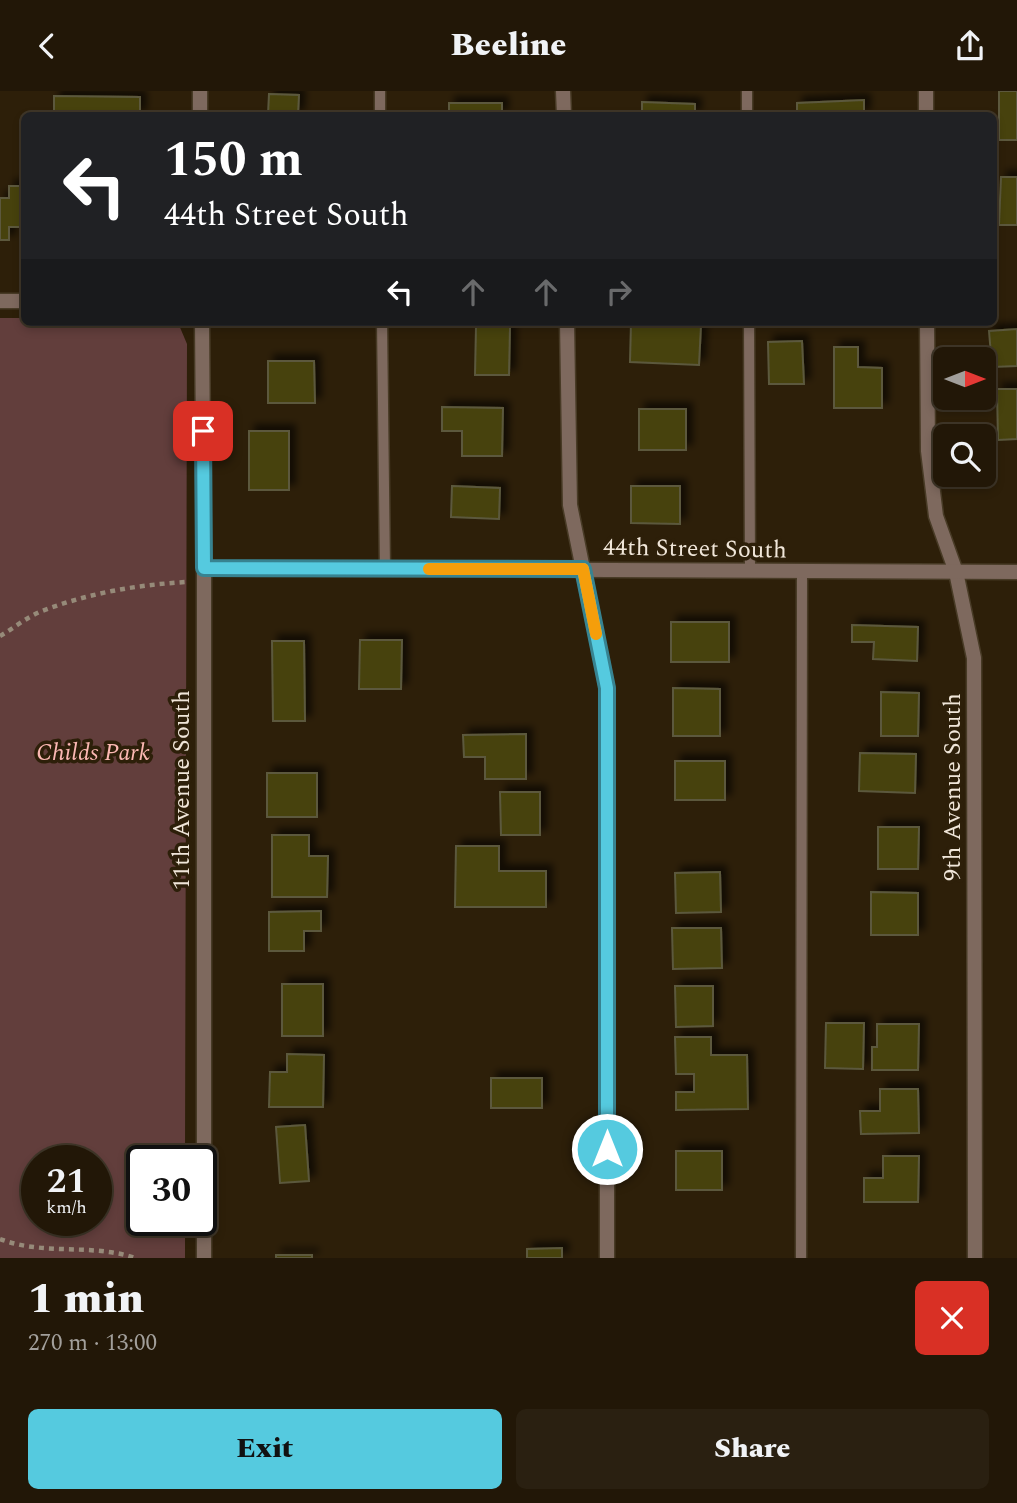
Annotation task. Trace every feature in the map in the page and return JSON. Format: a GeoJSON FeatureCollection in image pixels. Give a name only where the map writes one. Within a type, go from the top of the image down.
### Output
{"type":"FeatureCollection","features":[{"type":"Feature","properties":{"kind":"street"},"geometry":{"type":"LineString","coordinates":[[200,91],[200,112]]}},
{"type":"Feature","properties":{"kind":"street"},"geometry":{"type":"LineString","coordinates":[[564,91],[564,112]]}},
{"type":"Feature","properties":{"kind":"street"},"geometry":{"type":"LineString","coordinates":[[926,91],[926,112]]}},
{"type":"Feature","properties":{"kind":"street"},"geometry":{"type":"LineString","coordinates":[[0,301],[21,301]]}},
{"type":"Feature","properties":{"kind":"street","name":"11th Avenue South"},"geometry":{"type":"LineString","coordinates":[[202,326],[204,1258]]}},
{"type":"Feature","properties":{"kind":"street"},"geometry":{"type":"LineString","coordinates":[[567,326],[570,505],[607,688],[607,1258]]}},
{"type":"Feature","properties":{"kind":"street","name":"9th Avenue South"},"geometry":{"type":"LineString","coordinates":[[927,326],[928,451],[936,516],[957,572],[974,658],[975,1258]]}},
{"type":"Feature","properties":{"kind":"street","name":"44th Street South"},"geometry":{"type":"LineString","coordinates":[[204,574],[385,569],[1017,572]]}},
{"type":"Feature","properties":{"kind":"lane"},"geometry":{"type":"LineString","coordinates":[[380,91],[380,112]]}},
{"type":"Feature","properties":{"kind":"lane"},"geometry":{"type":"LineString","coordinates":[[747,91],[747,112]]}},
{"type":"Feature","properties":{"kind":"lane"},"geometry":{"type":"LineString","coordinates":[[382,326],[385,569]]}},
{"type":"Feature","properties":{"kind":"lane"},"geometry":{"type":"LineString","coordinates":[[749,326],[750,571]]}},
{"type":"Feature","properties":{"kind":"lane"},"geometry":{"type":"LineString","coordinates":[[801,1258],[802,572]]}},
{"type":"Feature","properties":{"kind":"path"},"geometry":{"type":"LineString","coordinates":[[0,636],[40,612],[78,599],[136,585],[204,574]]}},
{"type":"Feature","properties":{"kind":"path"},"geometry":{"type":"LineString","coordinates":[[0,1239],[43,1249],[117,1252],[135,1258]]}},
{"type":"Feature","properties":{"kind":"green space","name":"Childs Park"},"geometry":{"type":"Polygon","coordinates":[[[0,318],[21,318],[21,326],[179,326],[187,344],[185,1145],[126,1145],[126,1236],[185,1236],[185,1258],[0,1258],[0,318]]]}},
{"type":"Feature","properties":{"kind":"building"},"geometry":{"type":"Polygon","coordinates":[[[999,91],[1017,91],[1017,140],[999,140],[999,91]]]}},
{"type":"Feature","properties":{"kind":"building"},"geometry":{"type":"Polygon","coordinates":[[[269,94],[299,95],[298,112],[268,112],[269,94]]]}},
{"type":"Feature","properties":{"kind":"building"},"geometry":{"type":"Polygon","coordinates":[[[54,96],[140,97],[140,112],[54,112],[54,96]]]}},
{"type":"Feature","properties":{"kind":"building"},"geometry":{"type":"Polygon","coordinates":[[[864,100],[864,112],[797,112],[797,103],[864,100]]]}},
{"type":"Feature","properties":{"kind":"building"},"geometry":{"type":"Polygon","coordinates":[[[642,102],[695,104],[695,112],[642,112],[642,102]]]}},
{"type":"Feature","properties":{"kind":"building"},"geometry":{"type":"Polygon","coordinates":[[[449,103],[502,103],[502,112],[449,112],[449,103]]]}},
{"type":"Feature","properties":{"kind":"building"},"geometry":{"type":"Polygon","coordinates":[[[1001,177],[1017,177],[1017,225],[999,225],[1001,177]]]}},
{"type":"Feature","properties":{"kind":"building"},"geometry":{"type":"Polygon","coordinates":[[[9,186],[21,186],[21,227],[9,227],[9,240],[0,240],[0,198],[9,198],[9,186]]]}},
{"type":"Feature","properties":{"kind":"building"},"geometry":{"type":"Polygon","coordinates":[[[631,326],[701,326],[699,365],[630,362],[631,326]]]}},
{"type":"Feature","properties":{"kind":"building"},"geometry":{"type":"Polygon","coordinates":[[[476,327],[510,327],[509,375],[475,375],[476,327]]]}},
{"type":"Feature","properties":{"kind":"building"},"geometry":{"type":"Polygon","coordinates":[[[1017,329],[1017,366],[996,367],[996,347],[990,347],[989,331],[1017,329]]]}},
{"type":"Feature","properties":{"kind":"building"},"geometry":{"type":"Polygon","coordinates":[[[802,341],[804,384],[769,384],[768,342],[802,341]]]}},
{"type":"Feature","properties":{"kind":"building"},"geometry":{"type":"Polygon","coordinates":[[[834,347],[858,347],[858,367],[882,368],[882,408],[834,408],[834,347]]]}},
{"type":"Feature","properties":{"kind":"building"},"geometry":{"type":"Polygon","coordinates":[[[268,361],[314,361],[315,403],[268,403],[268,361]]]}},
{"type":"Feature","properties":{"kind":"building"},"geometry":{"type":"Polygon","coordinates":[[[997,389],[1017,389],[1017,439],[998,440],[997,389]]]}},
{"type":"Feature","properties":{"kind":"building"},"geometry":{"type":"Polygon","coordinates":[[[442,407],[503,408],[502,456],[462,456],[462,431],[442,431],[442,407]]]}},
{"type":"Feature","properties":{"kind":"building"},"geometry":{"type":"Polygon","coordinates":[[[639,409],[686,409],[686,450],[639,450],[639,409]]]}},
{"type":"Feature","properties":{"kind":"building"},"geometry":{"type":"Polygon","coordinates":[[[249,431],[289,431],[289,490],[249,490],[249,431]]]}},
{"type":"Feature","properties":{"kind":"building"},"geometry":{"type":"Polygon","coordinates":[[[452,486],[500,488],[499,519],[451,517],[452,486]]]}},
{"type":"Feature","properties":{"kind":"building"},"geometry":{"type":"Polygon","coordinates":[[[631,486],[680,486],[680,524],[631,523],[631,486]]]}},
{"type":"Feature","properties":{"kind":"building"},"geometry":{"type":"Polygon","coordinates":[[[671,622],[729,622],[729,662],[671,662],[671,622]]]}},
{"type":"Feature","properties":{"kind":"building"},"geometry":{"type":"Polygon","coordinates":[[[852,625],[918,627],[917,661],[873,659],[874,642],[852,642],[852,625]]]}},
{"type":"Feature","properties":{"kind":"building"},"geometry":{"type":"Polygon","coordinates":[[[360,640],[402,640],[401,689],[359,689],[360,640]]]}},
{"type":"Feature","properties":{"kind":"building"},"geometry":{"type":"Polygon","coordinates":[[[272,641],[304,641],[305,721],[273,721],[272,641]]]}},
{"type":"Feature","properties":{"kind":"building"},"geometry":{"type":"Polygon","coordinates":[[[673,688],[720,689],[720,736],[673,736],[673,688]]]}},
{"type":"Feature","properties":{"kind":"building"},"geometry":{"type":"Polygon","coordinates":[[[881,692],[919,693],[918,736],[881,736],[881,692]]]}},
{"type":"Feature","properties":{"kind":"building"},"geometry":{"type":"Polygon","coordinates":[[[526,734],[526,779],[485,779],[485,757],[464,757],[463,735],[526,734]]]}},
{"type":"Feature","properties":{"kind":"building"},"geometry":{"type":"Polygon","coordinates":[[[860,753],[916,754],[915,793],[859,791],[860,753]]]}},
{"type":"Feature","properties":{"kind":"building"},"geometry":{"type":"Polygon","coordinates":[[[675,761],[725,761],[725,800],[675,800],[675,761]]]}},
{"type":"Feature","properties":{"kind":"building"},"geometry":{"type":"Polygon","coordinates":[[[267,773],[317,773],[317,817],[267,817],[267,773]]]}},
{"type":"Feature","properties":{"kind":"building"},"geometry":{"type":"Polygon","coordinates":[[[500,792],[540,792],[540,835],[501,835],[500,792]]]}},
{"type":"Feature","properties":{"kind":"building"},"geometry":{"type":"Polygon","coordinates":[[[878,827],[919,827],[918,869],[878,869],[878,827]]]}},
{"type":"Feature","properties":{"kind":"building"},"geometry":{"type":"Polygon","coordinates":[[[272,835],[309,835],[309,856],[328,856],[327,897],[272,897],[272,835]]]}},
{"type":"Feature","properties":{"kind":"building"},"geometry":{"type":"Polygon","coordinates":[[[456,846],[499,846],[499,871],[546,871],[546,907],[455,907],[456,846]]]}},
{"type":"Feature","properties":{"kind":"building"},"geometry":{"type":"Polygon","coordinates":[[[720,872],[721,912],[676,913],[675,873],[720,872]]]}},
{"type":"Feature","properties":{"kind":"building"},"geometry":{"type":"Polygon","coordinates":[[[871,892],[918,893],[918,935],[871,935],[871,892]]]}},
{"type":"Feature","properties":{"kind":"building"},"geometry":{"type":"Polygon","coordinates":[[[321,911],[321,931],[304,931],[304,951],[269,951],[269,912],[321,911]]]}},
{"type":"Feature","properties":{"kind":"building"},"geometry":{"type":"Polygon","coordinates":[[[672,928],[721,928],[722,968],[673,969],[672,928]]]}},
{"type":"Feature","properties":{"kind":"building"},"geometry":{"type":"Polygon","coordinates":[[[282,984],[323,984],[323,1036],[282,1036],[282,984]]]}},
{"type":"Feature","properties":{"kind":"building"},"geometry":{"type":"Polygon","coordinates":[[[675,986],[713,986],[713,1026],[676,1027],[675,986]]]}},
{"type":"Feature","properties":{"kind":"building"},"geometry":{"type":"Polygon","coordinates":[[[826,1023],[864,1023],[863,1069],[825,1068],[826,1023]]]}},
{"type":"Feature","properties":{"kind":"building"},"geometry":{"type":"Polygon","coordinates":[[[877,1024],[919,1024],[918,1070],[872,1070],[872,1047],[877,1047],[877,1024]]]}},
{"type":"Feature","properties":{"kind":"building"},"geometry":{"type":"Polygon","coordinates":[[[675,1037],[711,1037],[711,1055],[747,1055],[748,1109],[676,1110],[676,1092],[694,1092],[694,1074],[676,1074],[675,1037]]]}},
{"type":"Feature","properties":{"kind":"building"},"geometry":{"type":"Polygon","coordinates":[[[287,1054],[324,1055],[323,1107],[269,1107],[270,1072],[287,1072],[287,1054]]]}},
{"type":"Feature","properties":{"kind":"building"},"geometry":{"type":"Polygon","coordinates":[[[491,1078],[542,1078],[542,1108],[491,1108],[491,1078]]]}},
{"type":"Feature","properties":{"kind":"building"},"geometry":{"type":"Polygon","coordinates":[[[880,1089],[918,1089],[919,1133],[861,1134],[860,1111],[880,1111],[880,1089]]]}},
{"type":"Feature","properties":{"kind":"building"},"geometry":{"type":"Polygon","coordinates":[[[305,1125],[309,1181],[280,1183],[276,1127],[305,1125]]]}},
{"type":"Feature","properties":{"kind":"building"},"geometry":{"type":"Polygon","coordinates":[[[676,1151],[722,1151],[722,1190],[676,1190],[676,1151]]]}},
{"type":"Feature","properties":{"kind":"building"},"geometry":{"type":"Polygon","coordinates":[[[883,1156],[919,1156],[918,1202],[864,1202],[864,1178],[883,1178],[883,1156]]]}},
{"type":"Feature","properties":{"kind":"building"},"geometry":{"type":"Polygon","coordinates":[[[562,1248],[562,1258],[527,1258],[527,1249],[562,1248]]]}},
{"type":"Feature","properties":{"kind":"building"},"geometry":{"type":"Polygon","coordinates":[[[276,1255],[312,1255],[312,1258],[276,1258],[276,1255]]]}},
{"type":"Feature","properties":{"kind":"slow traffic"},"geometry":{"type":"LineString","coordinates":[[429,569],[583,569],[596,634]]}},
{"type":"Feature","properties":{"kind":"route"},"geometry":{"type":"LineString","coordinates":[[203,431],[204,568],[583,569],[607,688],[607,1149]]}}]}
